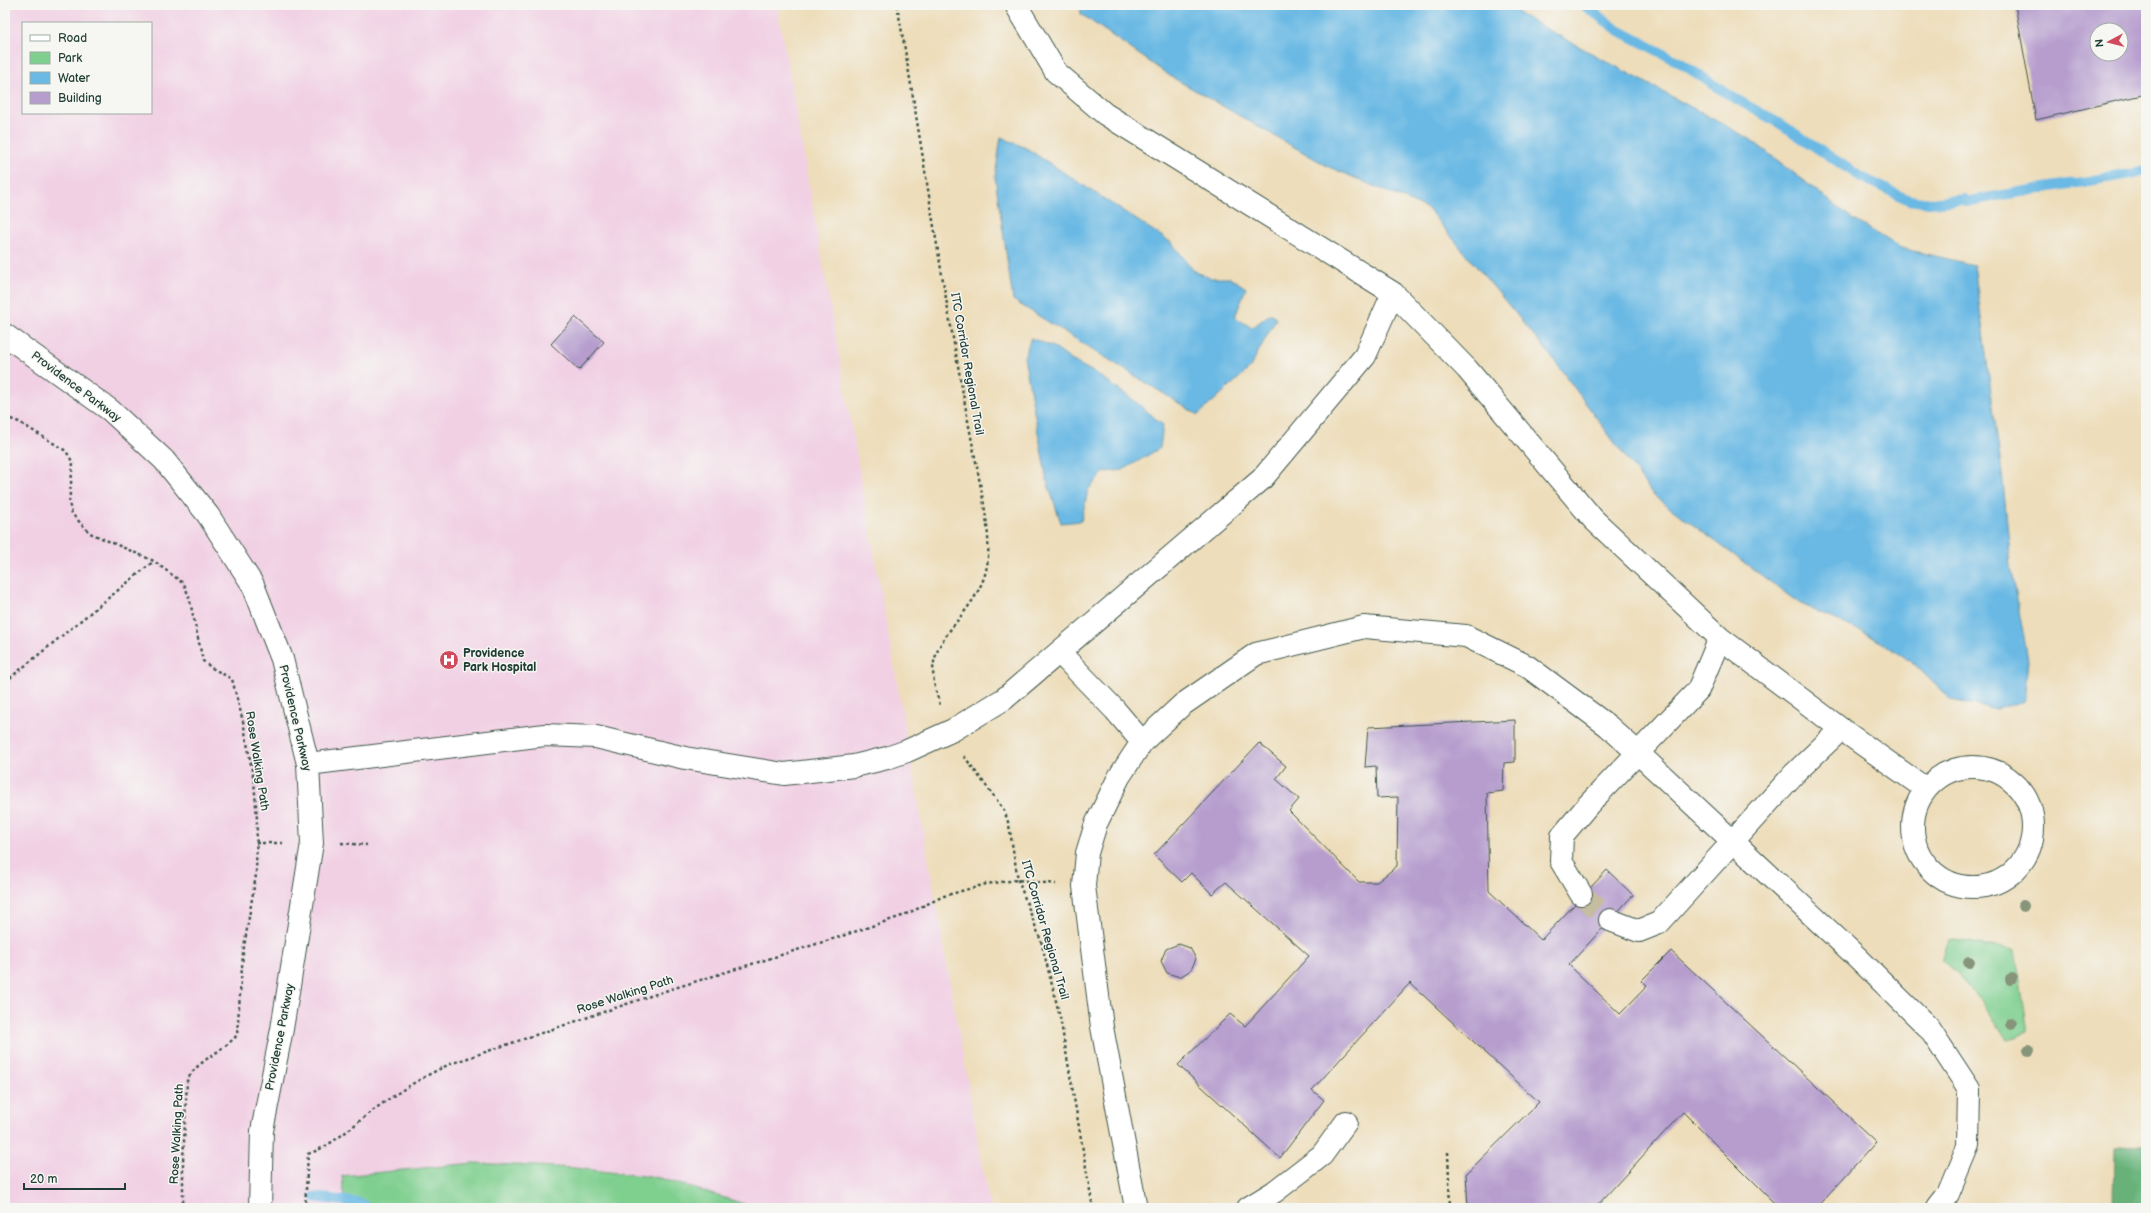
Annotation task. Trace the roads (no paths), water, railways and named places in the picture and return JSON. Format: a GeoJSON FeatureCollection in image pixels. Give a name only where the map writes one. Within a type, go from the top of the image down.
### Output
{"type":"FeatureCollection","features":[{"type":"Feature","properties":{"kind":"street"},"geometry":{"type":"LineString","coordinates":[[1016,5],[1056,72],[1105,114],[1393,292],[1467,369],[1593,519],[1720,638],[1841,729],[1926,789]]}},
{"type":"Feature","properties":{"kind":"street"},"geometry":{"type":"LineString","coordinates":[[308,764],[545,735],[596,737],[685,758],[784,774],[854,766],[907,751],[979,716],[1004,699],[1262,479],[1365,356],[1393,292]]}},
{"type":"Feature","properties":{"kind":"street","name":"Providence Parkway"},"geometry":{"type":"LineString","coordinates":[[5,334],[110,410],[164,460],[208,515],[253,585],[282,659],[308,764],[312,843],[285,1014],[262,1131],[260,1208]]}},
{"type":"Feature","properties":{"kind":"street"},"geometry":{"type":"LineString","coordinates":[[1136,1208],[1102,1027],[1084,886],[1087,853],[1096,824],[1119,777],[1142,742],[1182,705],[1256,654],[1364,627],[1466,636],[1527,666],[1608,726],[1638,753],[1858,958],[1929,1028],[1969,1089],[1968,1146],[1948,1194],[1937,1208]]}},
{"type":"Feature","properties":{"kind":"street"},"geometry":{"type":"LineString","coordinates":[[1581,894],[1561,861],[1562,836],[1698,690],[1720,638]]}},
{"type":"Feature","properties":{"kind":"street"},"geometry":{"type":"LineString","coordinates":[[1059,652],[1110,705],[1142,742]]}},
{"type":"Feature","properties":{"kind":"street"},"geometry":{"type":"LineString","coordinates":[[1610,920],[1640,931],[1659,923],[1794,774],[1841,729]]}},
{"type":"Feature","properties":{"kind":"street"},"geometry":{"type":"LineString","coordinates":[[1969,767],[1986,768],[2001,774],[2014,783],[2027,801],[2031,811],[2034,828],[2031,845],[2024,860],[2013,874],[1998,883],[1982,887],[1965,888],[1949,883],[1934,873],[1919,853],[1914,842],[1913,823],[1917,805],[1926,789],[1938,778],[1948,773],[1969,767]]}},
{"type":"Feature","properties":{"kind":"street"},"geometry":{"type":"LineString","coordinates":[[1248,1208],[1274,1192],[1322,1155],[1346,1122]]}},
{"type":"Feature","properties":{"kind":"water"},"geometry":{"type":"Polygon","coordinates":[[[1080,5],[1510,5],[1521,15],[1750,139],[1853,219],[1901,248],[1974,265],[2003,481],[2011,566],[2028,660],[2024,701],[1997,709],[1951,700],[1911,661],[1869,635],[1799,603],[1654,496],[1548,352],[1428,209],[1329,167],[1170,76],[1081,14],[1080,5]]]}},
{"type":"Feature","properties":{"kind":"water"},"geometry":{"type":"Polygon","coordinates":[[[1001,137],[1026,148],[1172,243],[1193,270],[1210,278],[1231,278],[1246,288],[1235,317],[1252,328],[1271,313],[1276,319],[1249,369],[1198,415],[1013,300],[995,177],[1001,137]]]}},
{"type":"Feature","properties":{"kind":"water"},"geometry":{"type":"Polygon","coordinates":[[[1031,338],[1053,347],[1071,360],[1097,374],[1136,402],[1163,425],[1160,448],[1123,470],[1104,472],[1088,490],[1081,521],[1061,523],[1047,481],[1024,357],[1031,338]]]}},
{"type":"Feature","properties":{"kind":"waterway"},"geometry":{"type":"LineString","coordinates":[[1583,5],[1618,30],[1681,63],[1729,95],[1782,125],[1861,177],[1909,200],[1930,203],[1964,199],[1966,202],[2011,193],[2146,171]]}},
{"type":"Feature","properties":{"kind":"waterway"},"geometry":{"type":"LineString","coordinates":[[314,1197],[360,1203],[369,1208]]}},
{"type":"Feature","properties":{"kind":"tunnel"},"geometry":{"type":"LineString","coordinates":[[1581,894],[1610,920]]}},
{"type":"Feature","properties":{"kind":"place","name":"Providence Park Hospital"},"geometry":{"type":"Point","coordinates":[449,660]}}]}
